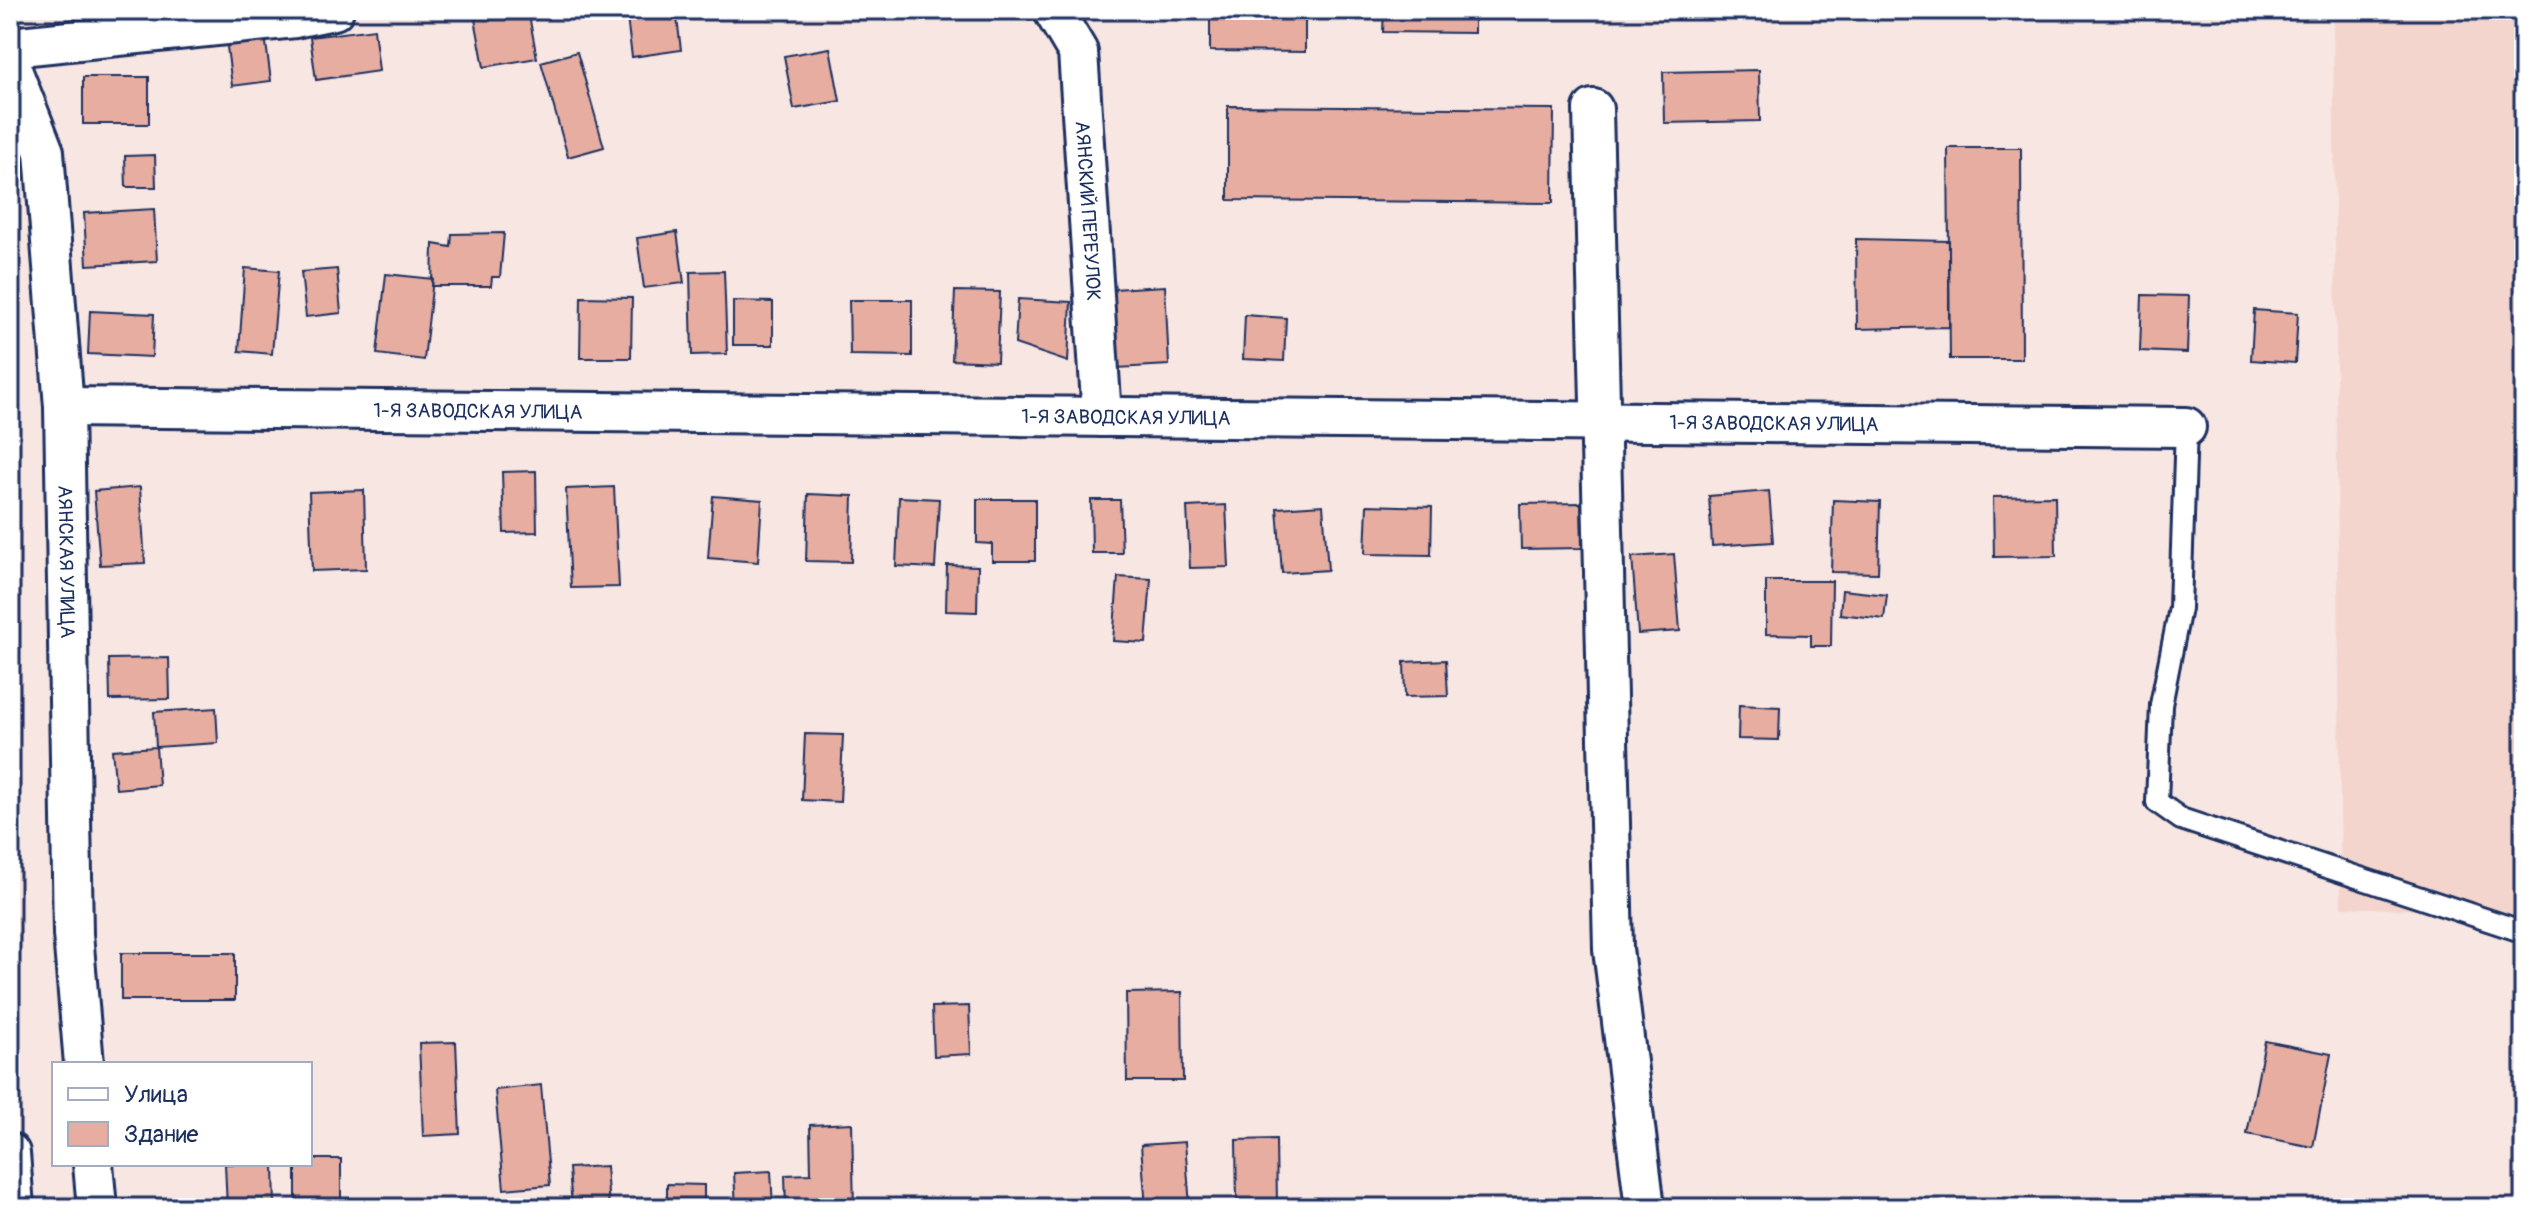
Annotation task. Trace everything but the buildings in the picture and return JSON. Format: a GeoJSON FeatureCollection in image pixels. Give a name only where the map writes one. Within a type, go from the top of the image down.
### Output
{"type":"FeatureCollection","features":[{"type":"Feature","properties":{"kind":"street"},"geometry":{"type":"LineString","coordinates":[[10,47],[295,18],[334,10]]}},
{"type":"Feature","properties":{"kind":"street","name":"АЯНСКИЙ ПЕРЕУЛОК"},"geometry":{"type":"LineString","coordinates":[[1053,10],[1078,52],[1102,417]]}},
{"type":"Feature","properties":{"kind":"street","name":"АЯНСКАЯ УЛИЦА"},"geometry":{"type":"LineString","coordinates":[[10,65],[44,152],[64,407],[73,934],[84,1062]]}},
{"type":"Feature","properties":{"kind":"street"},"geometry":{"type":"LineString","coordinates":[[1593,109],[1613,949],[1645,1208]]}},
{"type":"Feature","properties":{"kind":"street","name":"1-Я ЗАВОДСКАЯ УЛИЦА"},"geometry":{"type":"LineString","coordinates":[[64,407],[2186,427]]}},
{"type":"Feature","properties":{"kind":"street"},"geometry":{"type":"LineString","coordinates":[[10,1153],[14,1208]]}},
{"type":"Feature","properties":{"kind":"street"},"geometry":{"type":"LineString","coordinates":[[93,1166],[97,1208]]}},
{"type":"Feature","properties":{"kind":"lane"},"geometry":{"type":"LineString","coordinates":[[2186,427],[2180,608],[2161,705],[2157,802],[2181,819],[2524,932]]}},
{"type":"Feature","properties":{"kind":"shaded area"},"geometry":{"type":"Polygon","coordinates":[[[2333,10],[2524,10],[2524,914],[2341,907],[2333,10]]]}}]}
